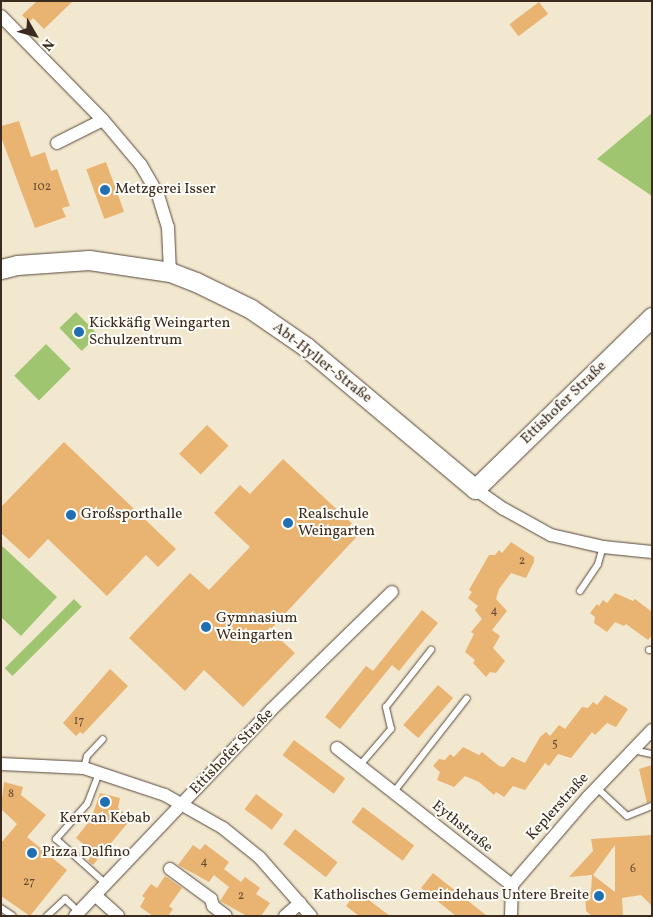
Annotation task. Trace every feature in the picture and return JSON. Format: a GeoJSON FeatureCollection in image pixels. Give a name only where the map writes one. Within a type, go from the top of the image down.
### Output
{"type":"FeatureCollection","features":[{"type":"Feature","properties":{"kind":"street"},"geometry":{"type":"LineString","coordinates":[[1,16],[102,120],[140,164],[158,195],[168,227],[170,272]]}},
{"type":"Feature","properties":{"kind":"street"},"geometry":{"type":"LineString","coordinates":[[57,143],[102,120]]}},
{"type":"Feature","properties":{"kind":"street","name":"Abt-Hyller-Straße"},"geometry":{"type":"LineString","coordinates":[[1,269],[17,265],[89,260],[170,272],[251,310],[306,347],[475,489]]}},
{"type":"Feature","properties":{"kind":"street","name":"Ettishofer Straße"},"geometry":{"type":"LineString","coordinates":[[475,489],[652,317]]}},
{"type":"Feature","properties":{"kind":"street"},"geometry":{"type":"LineString","coordinates":[[475,489],[504,509],[551,535],[603,547],[652,552]]}},
{"type":"Feature","properties":{"kind":"street","name":"Ettishofer Straße"},"geometry":{"type":"LineString","coordinates":[[77,914],[271,710],[392,592]]}},
{"type":"Feature","properties":{"kind":"street","name":"Keplerstraße"},"geometry":{"type":"LineString","coordinates":[[512,885],[597,788],[652,730]]}},
{"type":"Feature","properties":{"kind":"street","name":"Eythstraße"},"geometry":{"type":"LineString","coordinates":[[337,748],[512,885]]}},
{"type":"Feature","properties":{"kind":"street"},"geometry":{"type":"LineString","coordinates":[[1,764],[32,763],[84,768],[99,771],[165,795],[223,828],[260,858],[311,916]]}},
{"type":"Feature","properties":{"kind":"street"},"geometry":{"type":"LineString","coordinates":[[170,870],[211,899],[213,906],[226,916]]}},
{"type":"Feature","properties":{"kind":"street"},"geometry":{"type":"LineString","coordinates":[[510,916],[512,885]]}},
{"type":"Feature","properties":{"kind":"street"},"geometry":{"type":"LineString","coordinates":[[95,895],[118,916]]}},
{"type":"Feature","properties":{"kind":"street"},"geometry":{"type":"LineString","coordinates":[[286,916],[300,903]]}},
{"type":"Feature","properties":{"kind":"lane"},"geometry":{"type":"LineString","coordinates":[[580,591],[598,564],[603,547]]}},
{"type":"Feature","properties":{"kind":"lane"},"geometry":{"type":"LineString","coordinates":[[360,765],[391,729],[386,707],[431,650]]}},
{"type":"Feature","properties":{"kind":"lane"},"geometry":{"type":"LineString","coordinates":[[394,792],[467,698]]}},
{"type":"Feature","properties":{"kind":"lane"},"geometry":{"type":"LineString","coordinates":[[84,768],[87,756],[103,739]]}},
{"type":"Feature","properties":{"kind":"lane"},"geometry":{"type":"LineString","coordinates":[[633,750],[652,754]]}},
{"type":"Feature","properties":{"kind":"lane"},"geometry":{"type":"LineString","coordinates":[[99,771],[87,804],[56,839],[106,884]]}},
{"type":"Feature","properties":{"kind":"lane"},"geometry":{"type":"LineString","coordinates":[[597,788],[626,816],[652,806]]}},
{"type":"Feature","properties":{"kind":"lane"},"geometry":{"type":"LineString","coordinates":[[47,916],[60,900],[64,899],[77,914]]}},
{"type":"Feature","properties":{"kind":"lane"},"geometry":{"type":"LineString","coordinates":[[1,908],[13,916]]}},
{"type":"Feature","properties":{"kind":"green space"},"geometry":{"type":"Polygon","coordinates":[[[652,113],[652,196],[597,159],[652,113]]]}},
{"type":"Feature","properties":{"kind":"green space","name":"Kickkäfig Weingarten Schulzentrum"},"geometry":{"type":"Polygon","coordinates":[[[76,312],[98,335],[82,351],[59,328],[76,312]]]}},
{"type":"Feature","properties":{"kind":"green space"},"geometry":{"type":"Polygon","coordinates":[[[46,344],[71,369],[39,401],[14,376],[46,344]]]}},
{"type":"Feature","properties":{"kind":"green space"},"geometry":{"type":"Polygon","coordinates":[[[1,545],[57,597],[21,636],[1,617],[1,545]]]}},
{"type":"Feature","properties":{"kind":"green space"},"geometry":{"type":"Polygon","coordinates":[[[74,599],[82,607],[12,676],[5,668],[74,599]]]}},
{"type":"Feature","properties":{"kind":"building"},"geometry":{"type":"Polygon","coordinates":[[[37,1],[73,1],[44,29],[33,18],[29,22],[22,15],[37,1]]]}},
{"type":"Feature","properties":{"kind":"building"},"geometry":{"type":"Polygon","coordinates":[[[539,2],[548,14],[518,36],[509,24],[539,2]]]}},
{"type":"Feature","properties":{"kind":"building"},"geometry":{"type":"Polygon","coordinates":[[[19,121],[31,157],[45,152],[51,171],[57,169],[70,206],[62,208],[66,217],[35,228],[1,137],[1,126],[19,121]]]}},
{"type":"Feature","properties":{"kind":"building","name":"Metzgerei Isser"},"geometry":{"type":"Polygon","coordinates":[[[106,162],[124,212],[104,219],[86,169],[106,162]]]}},
{"type":"Feature","properties":{"kind":"building"},"geometry":{"type":"Polygon","coordinates":[[[207,425],[229,446],[201,475],[179,454],[207,425]]]}},
{"type":"Feature","properties":{"kind":"building","name":"Großsporthalle"},"geometry":{"type":"Polygon","coordinates":[[[64,442],[176,549],[158,567],[146,555],[107,596],[48,539],[29,559],[1,533],[1,507],[64,442]]]}},
{"type":"Feature","properties":{"kind":"building","name":"Gymnasium Weingarten"},"geometry":{"type":"Polygon","coordinates":[[[283,459],[361,532],[270,630],[295,653],[243,707],[204,670],[185,691],[129,638],[190,573],[209,590],[250,547],[214,513],[240,485],[250,494],[283,459]]]}},
{"type":"Feature","properties":{"kind":"building"},"geometry":{"type":"Polygon","coordinates":[[[511,542],[534,557],[534,562],[526,578],[511,573],[499,589],[496,599],[507,611],[492,630],[500,636],[493,648],[505,661],[496,673],[490,672],[486,677],[473,663],[475,660],[465,652],[474,634],[471,632],[482,619],[475,610],[478,606],[468,598],[472,592],[469,590],[489,555],[495,555],[499,550],[502,553],[511,542]]]}},
{"type":"Feature","properties":{"kind":"building"},"geometry":{"type":"Polygon","coordinates":[[[615,593],[633,601],[635,599],[652,612],[652,635],[648,640],[626,624],[624,626],[615,622],[607,632],[594,623],[595,617],[590,613],[603,600],[607,603],[615,593]]]}},
{"type":"Feature","properties":{"kind":"building"},"geometry":{"type":"Polygon","coordinates":[[[422,610],[438,623],[399,671],[392,665],[340,729],[325,717],[366,666],[373,671],[422,610]]]}},
{"type":"Feature","properties":{"kind":"building"},"geometry":{"type":"Polygon","coordinates":[[[110,669],[128,686],[83,734],[80,732],[76,736],[63,723],[110,669]]]}},
{"type":"Feature","properties":{"kind":"building"},"geometry":{"type":"Polygon","coordinates":[[[438,685],[453,698],[418,738],[403,725],[438,685]]]}},
{"type":"Feature","properties":{"kind":"building"},"geometry":{"type":"Polygon","coordinates":[[[605,695],[628,709],[616,727],[607,723],[595,735],[592,732],[571,758],[558,754],[549,766],[545,763],[525,790],[513,786],[504,797],[496,792],[494,795],[479,782],[465,776],[454,787],[437,780],[440,772],[433,766],[439,759],[445,760],[450,754],[454,757],[463,747],[479,755],[482,752],[499,766],[504,767],[512,757],[525,763],[540,737],[546,732],[550,736],[559,725],[565,729],[582,707],[588,708],[593,702],[597,705],[605,695]]]}},
{"type":"Feature","properties":{"kind":"building"},"geometry":{"type":"Polygon","coordinates":[[[294,740],[345,779],[334,794],[283,755],[294,740]]]}},
{"type":"Feature","properties":{"kind":"building"},"geometry":{"type":"Polygon","coordinates":[[[652,765],[652,801],[647,803],[639,769],[652,765]]]}},
{"type":"Feature","properties":{"kind":"building"},"geometry":{"type":"Polygon","coordinates":[[[4,782],[23,787],[21,795],[46,815],[27,837],[67,870],[30,916],[1,896],[1,843],[17,824],[1,809],[4,782]]]}},
{"type":"Feature","properties":{"kind":"building"},"geometry":{"type":"Polygon","coordinates":[[[100,793],[120,798],[118,808],[131,819],[93,865],[88,861],[93,852],[76,838],[91,819],[100,793]]]}},
{"type":"Feature","properties":{"kind":"building"},"geometry":{"type":"Polygon","coordinates":[[[256,794],[283,814],[272,830],[245,809],[256,794]]]}},
{"type":"Feature","properties":{"kind":"building"},"geometry":{"type":"Polygon","coordinates":[[[363,807],[414,846],[403,861],[352,822],[363,807]]]}},
{"type":"Feature","properties":{"kind":"building"},"geometry":{"type":"Polygon","coordinates":[[[295,829],[338,862],[326,877],[283,844],[295,829]]]}},
{"type":"Feature","properties":{"kind":"building"},"geometry":{"type":"Polygon","coordinates":[[[652,835],[652,906],[641,895],[622,898],[623,915],[592,916],[586,911],[585,893],[591,892],[592,875],[569,877],[593,851],[591,839],[652,835]],[[615,845],[593,875],[615,892],[615,845]]]}},
{"type":"Feature","properties":{"kind":"building"},"geometry":{"type":"Polygon","coordinates":[[[205,844],[229,862],[224,869],[241,882],[245,877],[260,888],[256,894],[270,903],[261,916],[247,916],[220,901],[229,887],[214,875],[209,882],[178,865],[193,845],[200,850],[205,844]]]}},
{"type":"Feature","properties":{"kind":"building"},"geometry":{"type":"Polygon","coordinates":[[[433,873],[487,916],[456,916],[421,888],[433,873]]]}},
{"type":"Feature","properties":{"kind":"building"},"geometry":{"type":"Polygon","coordinates":[[[165,876],[182,888],[169,906],[173,909],[168,916],[153,916],[140,907],[145,898],[142,896],[151,884],[157,888],[165,876]]]}},
{"type":"Feature","properties":{"kind":"building"},"geometry":{"type":"Polygon","coordinates":[[[357,891],[390,916],[359,916],[346,906],[357,891]]]}},
{"type":"Feature","properties":{"kind":"place","name":"Metzgerei Isser"},"geometry":{"type":"Point","coordinates":[105,190]}},
{"type":"Feature","properties":{"kind":"place","name":"Kickkäfig Weingarten Schulzentrum"},"geometry":{"type":"Point","coordinates":[79,332]}},
{"type":"Feature","properties":{"kind":"place","name":"Großsporthalle"},"geometry":{"type":"Point","coordinates":[71,515]}},
{"type":"Feature","properties":{"kind":"place","name":"Realschule Weingarten"},"geometry":{"type":"Point","coordinates":[288,523]}},
{"type":"Feature","properties":{"kind":"place","name":"Gymnasium Weingarten"},"geometry":{"type":"Point","coordinates":[206,627]}},
{"type":"Feature","properties":{"kind":"place","name":"Kervan Kebab"},"geometry":{"type":"Point","coordinates":[105,802]}},
{"type":"Feature","properties":{"kind":"place","name":"Pizza Dalfino"},"geometry":{"type":"Point","coordinates":[32,853]}},
{"type":"Feature","properties":{"kind":"place","name":"Katholisches Gemeindehaus Untere Breite"},"geometry":{"type":"Point","coordinates":[599,896]}}]}
